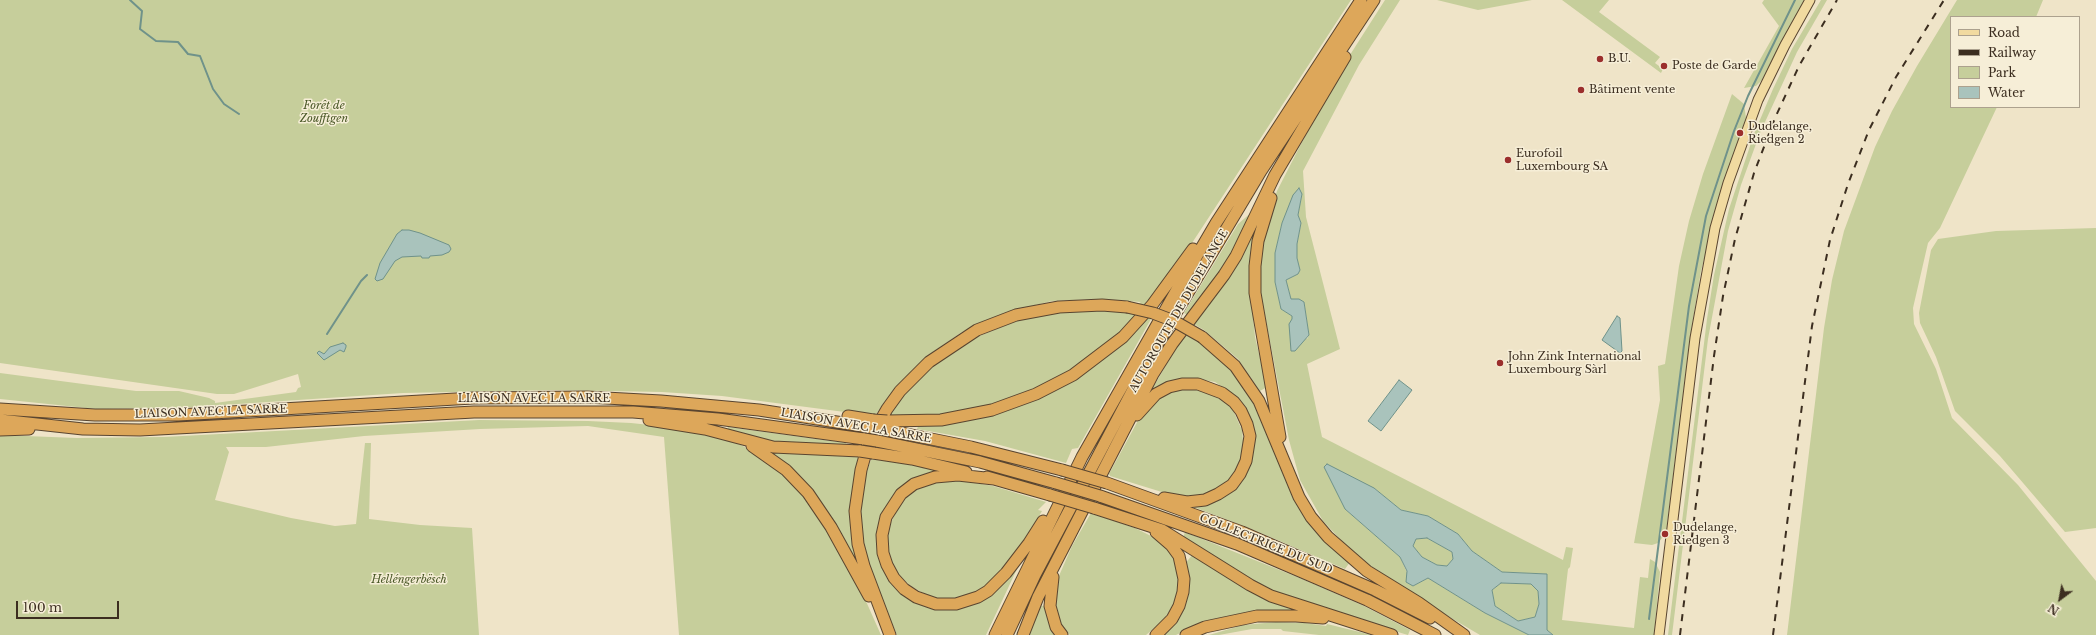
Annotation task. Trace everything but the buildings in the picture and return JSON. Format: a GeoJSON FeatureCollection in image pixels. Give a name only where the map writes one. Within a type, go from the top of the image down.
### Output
{"type":"FeatureCollection","features":[{"type":"Feature","properties":{"kind":"highway","name":"AUTOROUTE DE DUDELANGE"},"geometry":{"type":"LineString","coordinates":[[995,635],[1082,457],[1216,223],[1361,0]]}},
{"type":"Feature","properties":{"kind":"highway","name":"AUTOROUTE DE DUDELANGE"},"geometry":{"type":"LineString","coordinates":[[1007,635],[1035,575],[1154,348],[1261,171],[1375,0]]}},
{"type":"Feature","properties":{"kind":"highway"},"geometry":{"type":"LineString","coordinates":[[1023,635],[1038,597],[1153,374],[1172,344],[1212,293],[1236,256],[1275,175],[1294,145],[1375,0]]}},
{"type":"Feature","properties":{"kind":"highway"},"geometry":{"type":"LineString","coordinates":[[1285,461],[1261,336],[1255,293],[1255,266],[1258,241],[1264,218],[1274,189],[1294,145]]}},
{"type":"Feature","properties":{"kind":"highway"},"geometry":{"type":"LineString","coordinates":[[885,425],[940,420],[992,410],[1036,394],[1073,374],[1123,337],[1152,305],[1195,247],[1216,223]]}},
{"type":"Feature","properties":{"kind":"highway"},"geometry":{"type":"LineString","coordinates":[[890,635],[864,566],[858,544],[856,511],[861,470],[870,438],[887,409],[900,391],[929,362],[950,346],[978,330],[1016,315],[1076,305],[1127,307],[1153,313],[1174,321],[1202,337],[1234,366],[1245,379],[1265,413],[1300,497],[1311,517],[1328,537],[1367,571],[1419,603],[1463,635]]}},
{"type":"Feature","properties":{"kind":"highway"},"geometry":{"type":"LineString","coordinates":[[1124,431],[1156,394],[1182,384],[1198,384],[1222,393],[1237,406],[1247,424],[1250,436],[1246,461],[1240,474],[1232,485],[1205,500],[1188,502],[1141,494]]}},
{"type":"Feature","properties":{"kind":"highway","name":"LIAISON AVEC LA SARRE"},"geometry":{"type":"LineString","coordinates":[[0,409],[94,415],[178,416],[473,398],[587,397],[661,401],[759,410],[885,425],[1062,470]]}},
{"type":"Feature","properties":{"kind":"highway","name":"LIAISON AVEC LA SARRE"},"geometry":{"type":"LineString","coordinates":[[0,420],[84,429],[185,428],[474,412],[633,412],[718,419],[877,441],[980,462],[1056,483]]}},
{"type":"Feature","properties":{"kind":"highway"},"geometry":{"type":"LineString","coordinates":[[595,412],[682,424],[773,447],[788,449],[860,451],[918,460],[994,479],[1094,508],[1162,530],[1176,537],[1250,585],[1271,596],[1392,635]]}},
{"type":"Feature","properties":{"kind":"highway"},"geometry":{"type":"LineString","coordinates":[[0,430],[84,429]]}},
{"type":"Feature","properties":{"kind":"highway"},"geometry":{"type":"LineString","coordinates":[[740,439],[771,458],[808,493],[831,527],[884,621]]}},
{"type":"Feature","properties":{"kind":"highway"},"geometry":{"type":"LineString","coordinates":[[994,479],[958,475],[935,477],[914,484],[901,494],[886,517],[882,535],[883,553],[887,565],[894,578],[904,589],[926,602],[948,605],[967,602],[988,591],[1006,573],[1030,543],[1082,457]]}},
{"type":"Feature","properties":{"kind":"highway","name":"COLLECTRICE DU SUD"},"geometry":{"type":"LineString","coordinates":[[1062,470],[1141,494],[1242,532],[1375,590],[1463,635]]}},
{"type":"Feature","properties":{"kind":"highway","name":"COLLECTRICE DU SUD"},"geometry":{"type":"LineString","coordinates":[[1056,483],[1100,496],[1237,544],[1367,600],[1435,635]]}},
{"type":"Feature","properties":{"kind":"highway"},"geometry":{"type":"LineString","coordinates":[[1136,521],[1160,535],[1179,556],[1183,567],[1183,592],[1179,606],[1172,619],[1156,635]]}},
{"type":"Feature","properties":{"kind":"highway"},"geometry":{"type":"LineString","coordinates":[[1062,635],[1056,627],[1050,606],[1054,576],[1065,543]]}},
{"type":"Feature","properties":{"kind":"highway"},"geometry":{"type":"LineString","coordinates":[[1186,635],[1205,627],[1257,616],[1296,616],[1355,623]]}},
{"type":"Feature","properties":{"kind":"main road"},"geometry":{"type":"LineString","coordinates":[[1659,635],[1695,338],[1715,228],[1728,183],[1758,100],[1785,44],[1810,0]]}},
{"type":"Feature","properties":{"kind":"green space","name":"Forêt de Zoufftgen"},"geometry":{"type":"Polygon","coordinates":[[[0,0],[1351,0],[1192,243],[1156,293],[1115,338],[1083,364],[1057,380],[1015,398],[975,409],[921,417],[888,415],[911,384],[949,352],[977,337],[1021,319],[1062,311],[1095,309],[1127,311],[1141,302],[1099,299],[1052,301],[1008,312],[962,332],[927,356],[895,388],[876,414],[860,414],[722,396],[662,392],[553,390],[403,393],[178,408],[96,409],[0,399],[0,373],[136,391],[179,391],[209,398],[215,401],[215,403],[296,392],[298,388],[301,387],[298,374],[234,394],[217,394],[0,363],[0,0]]]}},
{"type":"Feature","properties":{"kind":"green space"},"geometry":{"type":"Polygon","coordinates":[[[1385,0],[1400,0],[1359,65],[1303,171],[1306,217],[1340,349],[1307,364],[1322,437],[1563,560],[1566,547],[1573,548],[1570,567],[1568,569],[1562,620],[1634,628],[1640,577],[1648,578],[1650,559],[1655,562],[1660,572],[1654,635],[1553,635],[1547,630],[1547,574],[1502,572],[1472,551],[1458,534],[1428,516],[1401,510],[1374,488],[1345,509],[1400,557],[1413,586],[1428,578],[1485,613],[1529,635],[1480,635],[1395,585],[1355,555],[1323,521],[1300,480],[1289,440],[1261,295],[1261,249],[1267,219],[1277,191],[1348,58],[1385,0]],[[1302,194],[1282,223],[1275,253],[1275,282],[1281,309],[1292,316],[1307,339],[1309,335],[1304,302],[1291,299],[1286,280],[1298,274],[1300,270],[1297,258],[1297,244],[1301,223],[1298,215],[1302,194]]]}},
{"type":"Feature","properties":{"kind":"green space"},"geometry":{"type":"Polygon","coordinates":[[[1437,0],[1532,0],[1478,10],[1437,0]]]}},
{"type":"Feature","properties":{"kind":"green space"},"geometry":{"type":"Polygon","coordinates":[[[1562,0],[1609,0],[1599,12],[1660,57],[1655,63],[1663,69],[1661,73],[1562,0]]]}},
{"type":"Feature","properties":{"kind":"green space"},"geometry":{"type":"Polygon","coordinates":[[[1764,0],[1805,0],[1762,80],[1756,86],[1744,88],[1779,26],[1762,3],[1764,0]]]}},
{"type":"Feature","properties":{"kind":"green space"},"geometry":{"type":"Polygon","coordinates":[[[1821,0],[1827,0],[1797,52],[1760,133],[1741,185],[1728,231],[1708,339],[1672,635],[1668,635],[1707,319],[1714,275],[1729,209],[1754,134],[1773,89],[1792,49],[1821,0]]]}},
{"type":"Feature","properties":{"kind":"green space"},"geometry":{"type":"Polygon","coordinates":[[[1957,0],[2043,0],[2036,16],[1950,16],[1950,108],[1997,108],[1940,228],[1928,243],[1913,308],[1914,324],[1936,369],[1952,418],[2018,485],[2096,581],[2096,635],[1787,635],[1824,328],[1832,280],[1844,231],[1875,147],[1892,111],[1957,0]]]}},
{"type":"Feature","properties":{"kind":"green space"},"geometry":{"type":"Polygon","coordinates":[[[1732,94],[1744,104],[1746,118],[1724,181],[1701,271],[1690,338],[1666,533],[1658,543],[1652,545],[1634,543],[1660,400],[1658,366],[1665,364],[1679,266],[1689,221],[1703,174],[1732,94]]]}},
{"type":"Feature","properties":{"kind":"green space"},"geometry":{"type":"Polygon","coordinates":[[[1252,212],[1232,253],[1210,287],[1188,315],[1184,313],[1238,224],[1252,212]]]}},
{"type":"Feature","properties":{"kind":"green space"},"geometry":{"type":"Polygon","coordinates":[[[1254,227],[1257,228],[1249,271],[1255,337],[1267,387],[1260,391],[1238,359],[1204,330],[1192,323],[1254,227]]]}},
{"type":"Feature","properties":{"kind":"green space"},"geometry":{"type":"Polygon","coordinates":[[[2096,228],[2096,528],[2065,532],[2000,456],[1955,411],[1936,357],[1920,323],[1919,313],[1931,250],[1938,239],[1996,231],[2096,228]]]}},
{"type":"Feature","properties":{"kind":"green space"},"geometry":{"type":"Polygon","coordinates":[[[1163,298],[1078,448],[1072,449],[1066,463],[985,441],[917,429],[919,424],[955,421],[1064,384],[1163,298]]]}},
{"type":"Feature","properties":{"kind":"green space"},"geometry":{"type":"Polygon","coordinates":[[[1185,333],[1215,353],[1235,373],[1253,400],[1295,501],[1312,527],[1333,549],[1350,562],[1345,569],[1249,528],[1191,506],[1246,469],[1245,410],[1234,395],[1215,382],[1198,379],[1153,392],[1151,391],[1185,333]]]}},
{"type":"Feature","properties":{"kind":"green space"},"geometry":{"type":"Polygon","coordinates":[[[1189,388],[1204,390],[1218,396],[1232,408],[1242,430],[1244,451],[1239,466],[1228,483],[1213,493],[1195,497],[1178,497],[1110,476],[1109,474],[1141,415],[1161,395],[1189,388]]]}},
{"type":"Feature","properties":{"kind":"green space","name":"Helléngerbësch"},"geometry":{"type":"Polygon","coordinates":[[[479,420],[631,423],[678,428],[726,439],[743,446],[787,475],[821,518],[857,581],[881,635],[679,635],[664,437],[588,426],[480,429],[364,436],[266,447],[226,447],[229,452],[215,500],[291,518],[335,526],[356,524],[365,443],[371,443],[369,519],[420,525],[472,528],[479,635],[0,635],[0,435],[77,438],[164,437],[479,420]]]}},
{"type":"Feature","properties":{"kind":"green space"},"geometry":{"type":"Polygon","coordinates":[[[728,427],[846,443],[845,447],[787,445],[727,431],[728,427]]]}},
{"type":"Feature","properties":{"kind":"green space"},"geometry":{"type":"Polygon","coordinates":[[[771,452],[858,457],[850,507],[853,541],[861,571],[788,468],[771,452]]]}},
{"type":"Feature","properties":{"kind":"green space"},"geometry":{"type":"Polygon","coordinates":[[[871,459],[912,464],[947,472],[915,479],[878,531],[900,591],[916,603],[949,609],[1015,568],[1017,569],[986,635],[897,635],[872,577],[863,542],[861,511],[866,475],[871,459]]]}},
{"type":"Feature","properties":{"kind":"green space"},"geometry":{"type":"Polygon","coordinates":[[[959,480],[993,486],[1046,502],[1038,510],[1042,511],[1024,542],[991,582],[967,597],[951,600],[934,599],[912,587],[897,574],[888,552],[888,528],[903,499],[914,490],[932,482],[959,480]]]}},
{"type":"Feature","properties":{"kind":"green space"},"geometry":{"type":"Polygon","coordinates":[[[1091,513],[1135,528],[1157,539],[1168,549],[1175,561],[1179,584],[1174,603],[1164,620],[1146,635],[1070,635],[1065,631],[1055,615],[1055,585],[1072,546],[1091,513]]]}},
{"type":"Feature","properties":{"kind":"green space"},"geometry":{"type":"Polygon","coordinates":[[[1185,532],[1302,579],[1364,606],[1410,630],[1408,635],[1287,599],[1250,582],[1183,538],[1185,532]]]}},
{"type":"Feature","properties":{"kind":"green space"},"geometry":{"type":"Polygon","coordinates":[[[1427,538],[1452,552],[1453,559],[1447,566],[1437,565],[1422,557],[1413,546],[1416,539],[1427,538]]]}},
{"type":"Feature","properties":{"kind":"green space"},"geometry":{"type":"Polygon","coordinates":[[[1193,554],[1293,609],[1292,613],[1199,624],[1176,635],[1161,635],[1180,610],[1184,565],[1193,554]]]}},
{"type":"Feature","properties":{"kind":"green space"},"geometry":{"type":"Polygon","coordinates":[[[1501,583],[1531,584],[1538,591],[1539,604],[1535,617],[1518,621],[1495,606],[1492,590],[1501,583]]]}},
{"type":"Feature","properties":{"kind":"green space"},"geometry":{"type":"Polygon","coordinates":[[[1030,605],[1046,606],[1047,617],[1057,635],[1016,635],[1030,605]]]}},
{"type":"Feature","properties":{"kind":"green space"},"geometry":{"type":"Polygon","coordinates":[[[1276,622],[1305,623],[1326,626],[1327,624],[1372,635],[1319,635],[1283,631],[1281,629],[1252,629],[1219,635],[1209,635],[1243,625],[1276,622]]]}},
{"type":"Feature","properties":{"kind":"water"},"geometry":{"type":"Polygon","coordinates":[[[1299,188],[1302,194],[1298,215],[1301,223],[1297,244],[1297,258],[1300,270],[1298,274],[1286,280],[1291,299],[1299,299],[1304,302],[1309,335],[1295,351],[1291,351],[1289,324],[1292,316],[1281,309],[1275,282],[1275,253],[1282,223],[1293,195],[1299,188]]]}},
{"type":"Feature","properties":{"kind":"water"},"geometry":{"type":"Polygon","coordinates":[[[402,230],[420,233],[449,245],[451,249],[449,252],[442,255],[430,256],[429,258],[422,258],[421,256],[402,257],[395,261],[383,279],[377,281],[375,279],[380,263],[397,234],[402,230]]]}},
{"type":"Feature","properties":{"kind":"water"},"geometry":{"type":"Polygon","coordinates":[[[1617,316],[1620,318],[1622,351],[1620,353],[1602,340],[1617,316]]]}},
{"type":"Feature","properties":{"kind":"water"},"geometry":{"type":"Polygon","coordinates":[[[343,343],[346,345],[344,352],[340,350],[324,360],[317,353],[319,351],[324,354],[330,347],[343,343]]]}},
{"type":"Feature","properties":{"kind":"water"},"geometry":{"type":"Polygon","coordinates":[[[1399,380],[1412,390],[1381,431],[1368,421],[1399,380]]]}},
{"type":"Feature","properties":{"kind":"water"},"geometry":{"type":"Polygon","coordinates":[[[1327,464],[1374,488],[1401,510],[1428,516],[1458,534],[1472,551],[1502,572],[1547,574],[1547,630],[1553,635],[1529,635],[1485,613],[1428,578],[1413,586],[1406,582],[1407,571],[1400,557],[1345,509],[1324,467],[1327,464]],[[1427,538],[1416,539],[1413,546],[1422,557],[1437,565],[1447,566],[1453,559],[1452,552],[1427,538]],[[1501,583],[1492,590],[1495,606],[1518,621],[1535,617],[1539,604],[1538,591],[1531,584],[1501,583]]]}},
{"type":"Feature","properties":{"kind":"waterway"},"geometry":{"type":"LineString","coordinates":[[130,0],[142,11],[140,29],[156,41],[178,42],[188,54],[200,56],[213,89],[224,104],[239,114]]}},
{"type":"Feature","properties":{"kind":"waterway"},"geometry":{"type":"LineString","coordinates":[[1649,619],[1689,306],[1706,216],[1734,131],[1748,96],[1795,0]]}},
{"type":"Feature","properties":{"kind":"waterway"},"geometry":{"type":"LineString","coordinates":[[327,334],[361,281],[367,275]]}},
{"type":"Feature","properties":{"kind":"railway"},"geometry":{"type":"LineString","coordinates":[[1680,635],[1714,356],[1723,296],[1735,239],[1754,173],[1775,118],[1799,66],[1837,0]]}},
{"type":"Feature","properties":{"kind":"railway"},"geometry":{"type":"LineString","coordinates":[[1773,635],[1812,326],[1830,240],[1848,184],[1869,130],[1896,77],[1944,0]]}},
{"type":"Feature","properties":{"kind":"place","name":"B.U."},"geometry":{"type":"Point","coordinates":[1600,59]}},
{"type":"Feature","properties":{"kind":"place","name":"Poste de Garde"},"geometry":{"type":"Point","coordinates":[1664,66]}},
{"type":"Feature","properties":{"kind":"place","name":"Bâtiment vente"},"geometry":{"type":"Point","coordinates":[1581,90]}},
{"type":"Feature","properties":{"kind":"place","name":"Dudelange, Riedgen 2"},"geometry":{"type":"Point","coordinates":[1740,133]}},
{"type":"Feature","properties":{"kind":"place","name":"Eurofoil Luxembourg SA"},"geometry":{"type":"Point","coordinates":[1508,160]}},
{"type":"Feature","properties":{"kind":"place","name":"John Zink International Luxembourg Sàrl"},"geometry":{"type":"Point","coordinates":[1500,363]}},
{"type":"Feature","properties":{"kind":"place","name":"Dudelange, Riedgen 3"},"geometry":{"type":"Point","coordinates":[1665,534]}}]}
